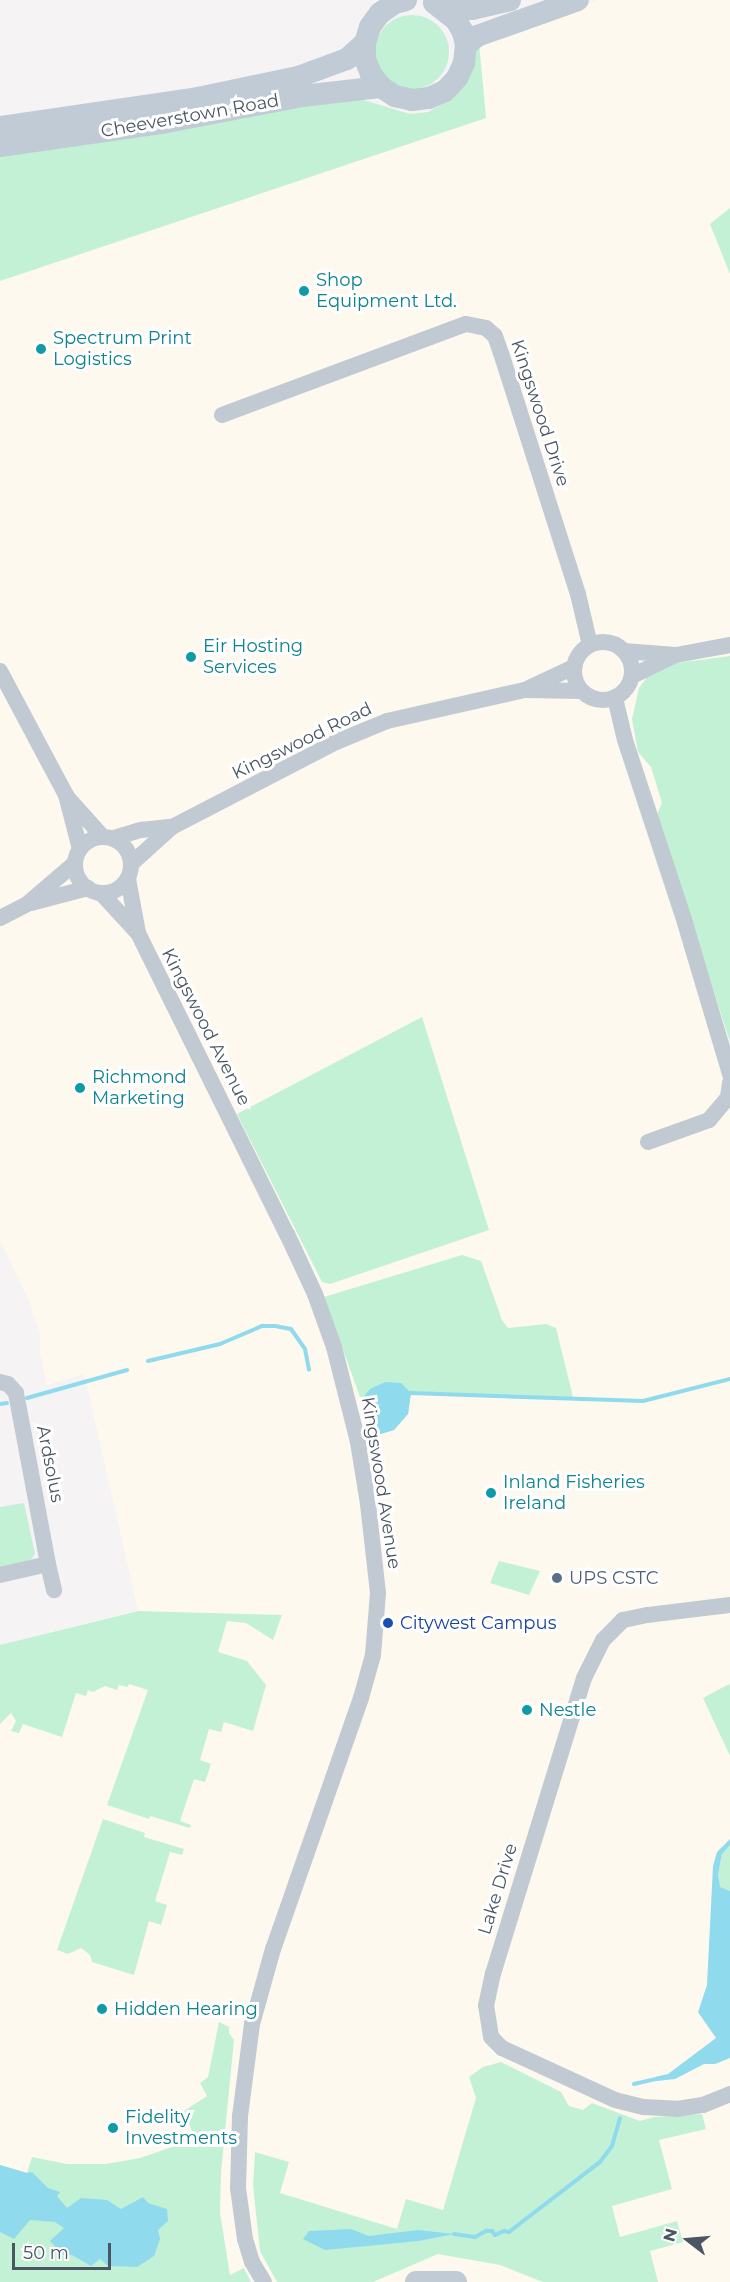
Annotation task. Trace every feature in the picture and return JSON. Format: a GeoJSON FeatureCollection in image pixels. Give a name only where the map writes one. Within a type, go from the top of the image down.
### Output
{"type":"FeatureCollection","features":[{"type":"Feature","properties":{"kind":"main road","name":"Cheeverstown Road"},"geometry":{"type":"LineString","coordinates":[[0,127],[198,98],[298,77],[347,59],[365,43],[370,27],[380,13],[406,0]]}},
{"type":"Feature","properties":{"kind":"main road"},"geometry":{"type":"LineString","coordinates":[[429,1],[451,8],[472,9],[510,0]]}},
{"type":"Feature","properties":{"kind":"main road"},"geometry":{"type":"LineString","coordinates":[[466,45],[477,36],[578,0]]}},
{"type":"Feature","properties":{"kind":"main road"},"geometry":{"type":"LineString","coordinates":[[365,43],[365,59],[371,74],[381,87],[395,96],[412,100],[429,98],[445,91],[460,70],[466,45],[456,20],[429,1]]}},
{"type":"Feature","properties":{"kind":"main road","name":"Cheeverstown Road"},"geometry":{"type":"LineString","coordinates":[[0,146],[162,123],[302,96],[381,87]]}},
{"type":"Feature","properties":{"kind":"main road"},"geometry":{"type":"LineString","coordinates":[[416,2282],[456,2282]]}},
{"type":"Feature","properties":{"kind":"street","name":"Kingswood Drive"},"geometry":{"type":"LineString","coordinates":[[222,415],[466,324],[486,328],[495,336],[501,353],[578,594],[590,645]]}},
{"type":"Feature","properties":{"kind":"street"},"geometry":{"type":"LineString","coordinates":[[632,676],[630,659],[624,651],[608,642],[590,645],[577,658],[574,667],[574,675],[581,690],[597,700],[615,698],[623,692],[632,676],[676,655]]}},
{"type":"Feature","properties":{"kind":"street"},"geometry":{"type":"LineString","coordinates":[[624,651],[676,655],[730,645]]}},
{"type":"Feature","properties":{"kind":"street","name":"Kingswood Road"},"geometry":{"type":"LineString","coordinates":[[130,871],[172,827],[336,742],[387,721],[525,690],[574,667]]}},
{"type":"Feature","properties":{"kind":"street"},"geometry":{"type":"LineString","coordinates":[[0,672],[66,795],[108,837],[127,849],[130,871],[120,887],[27,904],[0,918]]}},
{"type":"Feature","properties":{"kind":"street","name":"Kingswood Road"},"geometry":{"type":"LineString","coordinates":[[525,690],[581,690]]}},
{"type":"Feature","properties":{"kind":"street"},"geometry":{"type":"LineString","coordinates":[[615,698],[625,740],[688,934],[730,1074]]}},
{"type":"Feature","properties":{"kind":"street"},"geometry":{"type":"LineString","coordinates":[[66,795],[78,856],[78,877],[95,890]]}},
{"type":"Feature","properties":{"kind":"street","name":"Kingswood Road"},"geometry":{"type":"LineString","coordinates":[[108,837],[141,830],[172,827]]}},
{"type":"Feature","properties":{"kind":"street"},"geometry":{"type":"LineString","coordinates":[[27,904],[78,856],[89,840],[108,837]]}},
{"type":"Feature","properties":{"kind":"street","name":"Kingswood Avenue"},"geometry":{"type":"LineString","coordinates":[[130,871],[138,933]]}},
{"type":"Feature","properties":{"kind":"street","name":"Kingswood Avenue"},"geometry":{"type":"LineString","coordinates":[[95,890],[138,933],[287,1234],[318,1305],[348,1396],[368,1504],[378,1593],[373,1654],[360,1698],[273,1948],[252,2024],[240,2116],[238,2188],[245,2239],[262,2280]]}},
{"type":"Feature","properties":{"kind":"street"},"geometry":{"type":"LineString","coordinates":[[648,1142],[709,1120],[728,1097],[730,1083]]}},
{"type":"Feature","properties":{"kind":"street","name":"Ardsolus"},"geometry":{"type":"LineString","coordinates":[[0,1382],[8,1384],[16,1393],[54,1590]]}},
{"type":"Feature","properties":{"kind":"street"},"geometry":{"type":"LineString","coordinates":[[0,1575],[48,1564]]}},
{"type":"Feature","properties":{"kind":"street","name":"Lake Drive"},"geometry":{"type":"LineString","coordinates":[[730,1605],[623,1620],[603,1640],[584,1678],[493,1973],[486,2005],[491,2037],[502,2049],[615,2100],[644,2107],[677,2109],[703,2105],[730,2094]]}},
{"type":"Feature","properties":{"kind":"shaded area"},"geometry":{"type":"Polygon","coordinates":[[[599,0],[730,0],[730,208],[710,224],[730,274],[730,2282],[0,2282],[0,1645],[138,1610],[84,1374],[47,1385],[40,1353],[40,1335],[29,1301],[0,1240],[0,281],[486,118],[479,43],[599,0]]]}},
{"type":"Feature","properties":{"kind":"green space"},"geometry":{"type":"Polygon","coordinates":[[[405,15],[419,15],[433,21],[443,31],[449,45],[447,66],[433,83],[419,89],[405,89],[391,83],[381,73],[375,59],[375,45],[381,31],[391,21],[405,15]]]}},
{"type":"Feature","properties":{"kind":"green space"},"geometry":{"type":"Polygon","coordinates":[[[479,43],[486,118],[0,281],[0,152],[317,100],[360,99],[410,114],[428,112],[448,101],[479,43]]]}},
{"type":"Feature","properties":{"kind":"green space"},"geometry":{"type":"Polygon","coordinates":[[[730,208],[730,274],[710,224],[730,208]]]}},
{"type":"Feature","properties":{"kind":"green space"},"geometry":{"type":"Polygon","coordinates":[[[730,656],[730,1042],[657,814],[662,803],[651,767],[638,752],[632,719],[639,688],[650,673],[669,664],[730,656]]]}},
{"type":"Feature","properties":{"kind":"green space"},"geometry":{"type":"Polygon","coordinates":[[[422,1017],[489,1230],[330,1284],[322,1282],[237,1114],[422,1017]]]}},
{"type":"Feature","properties":{"kind":"green space"},"geometry":{"type":"Polygon","coordinates":[[[462,1255],[481,1261],[502,1320],[508,1328],[546,1324],[556,1328],[573,1397],[411,1393],[408,1414],[394,1430],[374,1436],[324,1297],[462,1255]]]}},
{"type":"Feature","properties":{"kind":"green space"},"geometry":{"type":"Polygon","coordinates":[[[24,1503],[35,1554],[31,1560],[0,1568],[0,1507],[24,1503]]]}},
{"type":"Feature","properties":{"kind":"green space"},"geometry":{"type":"Polygon","coordinates":[[[499,1561],[540,1571],[529,1595],[490,1583],[499,1561]]]}},
{"type":"Feature","properties":{"kind":"green space"},"geometry":{"type":"Polygon","coordinates":[[[138,1611],[282,1615],[273,1640],[246,1623],[227,1621],[218,1652],[247,1661],[266,1685],[253,1731],[224,1722],[221,1732],[209,1729],[200,1760],[211,1764],[205,1782],[194,1779],[180,1821],[191,1825],[190,1828],[150,1816],[149,1819],[107,1805],[148,1690],[129,1684],[128,1687],[119,1685],[117,1690],[105,1686],[93,1692],[88,1690],[86,1696],[76,1693],[62,1737],[23,1724],[19,1733],[11,1731],[16,1721],[11,1713],[0,1724],[0,1645],[138,1611]]]}},
{"type":"Feature","properties":{"kind":"green space"},"geometry":{"type":"Polygon","coordinates":[[[729,1684],[730,1686],[730,1756],[703,1698],[729,1684]]]}},
{"type":"Feature","properties":{"kind":"green space"},"geometry":{"type":"Polygon","coordinates":[[[103,1819],[145,1833],[144,1837],[184,1849],[182,1855],[170,1852],[155,1901],[167,1905],[161,1925],[149,1921],[134,1975],[92,1962],[90,1955],[81,1948],[68,1954],[57,1950],[103,1819]]]}},
{"type":"Feature","properties":{"kind":"green space"},"geometry":{"type":"Polygon","coordinates":[[[730,1845],[730,1891],[719,1887],[718,1875],[722,1854],[730,1845]]]}},
{"type":"Feature","properties":{"kind":"green space"},"geometry":{"type":"Polygon","coordinates":[[[219,2022],[229,2027],[229,2033],[234,2040],[221,2172],[220,2213],[230,2275],[244,2268],[251,2282],[0,2282],[0,2165],[27,2173],[32,2157],[67,2164],[106,2164],[140,2158],[175,2146],[194,2136],[184,2111],[207,2096],[200,2083],[208,2077],[219,2022]]]}},
{"type":"Feature","properties":{"kind":"green space"},"geometry":{"type":"Polygon","coordinates":[[[501,2062],[561,2092],[569,2106],[583,2110],[592,2103],[640,2121],[654,2117],[702,2114],[706,2129],[659,2140],[672,2189],[612,2206],[620,2237],[677,2221],[683,2242],[650,2251],[658,2282],[543,2282],[500,2265],[438,2254],[373,2282],[277,2282],[260,2251],[253,2185],[255,2152],[289,2162],[280,2193],[397,2229],[406,2199],[443,2210],[476,2098],[469,2077],[483,2067],[501,2062]]]}},
{"type":"Feature","properties":{"kind":"water"},"geometry":{"type":"Polygon","coordinates":[[[385,1382],[401,1383],[411,1393],[408,1414],[394,1430],[374,1436],[361,1400],[370,1389],[385,1382]]]}},
{"type":"Feature","properties":{"kind":"water"},"geometry":{"type":"Polygon","coordinates":[[[730,1839],[730,1845],[722,1854],[718,1875],[720,1887],[730,1891],[730,2058],[715,2064],[704,2064],[675,2079],[657,2081],[655,2077],[668,2074],[716,2038],[698,2012],[707,1985],[713,1866],[717,1852],[730,1839]]]}},
{"type":"Feature","properties":{"kind":"water"},"geometry":{"type":"Polygon","coordinates":[[[0,2165],[27,2173],[32,2172],[48,2188],[60,2192],[57,2196],[67,2208],[81,2198],[107,2200],[121,2209],[143,2197],[148,2203],[167,2209],[168,2221],[158,2230],[160,2239],[154,2256],[137,2267],[108,2266],[100,2259],[91,2266],[72,2255],[63,2255],[50,2241],[64,2228],[55,2222],[30,2220],[14,2239],[0,2232],[0,2165]]]}},
{"type":"Feature","properties":{"kind":"water"},"geometry":{"type":"Polygon","coordinates":[[[351,2229],[369,2236],[418,2230],[454,2234],[419,2241],[325,2250],[303,2239],[309,2231],[351,2229]]]}},
{"type":"Feature","properties":{"kind":"waterway"},"geometry":{"type":"LineString","coordinates":[[148,1361],[220,1344],[262,1326],[275,1326],[291,1329],[305,1349],[309,1370]]}},
{"type":"Feature","properties":{"kind":"waterway"},"geometry":{"type":"LineString","coordinates":[[27,1398],[127,1370]]}},
{"type":"Feature","properties":{"kind":"waterway"},"geometry":{"type":"LineString","coordinates":[[407,1395],[411,1393],[643,1401],[730,1379]]}},
{"type":"Feature","properties":{"kind":"waterway"},"geometry":{"type":"LineString","coordinates":[[0,1404],[7,1403]]}},
{"type":"Feature","properties":{"kind":"waterway"},"geometry":{"type":"LineString","coordinates":[[634,2084],[656,2079]]}},
{"type":"Feature","properties":{"kind":"waterway"},"geometry":{"type":"LineString","coordinates":[[454,2234],[475,2237],[486,2231],[492,2231],[495,2235],[504,2231],[509,2232],[600,2162],[612,2146],[620,2118]]}},
{"type":"Feature","properties":{"kind":"place","name":"Shop Equipment Ltd."},"geometry":{"type":"Point","coordinates":[304,291]}},
{"type":"Feature","properties":{"kind":"place","name":"Spectrum Print Logistics"},"geometry":{"type":"Point","coordinates":[41,349]}},
{"type":"Feature","properties":{"kind":"place","name":"Eir Hosting Services"},"geometry":{"type":"Point","coordinates":[191,657]}},
{"type":"Feature","properties":{"kind":"place","name":"Richmond Marketing"},"geometry":{"type":"Point","coordinates":[80,1088]}},
{"type":"Feature","properties":{"kind":"place","name":"Inland Fisheries Ireland"},"geometry":{"type":"Point","coordinates":[491,1493]}},
{"type":"Feature","properties":{"kind":"place","name":"UPS CSTC"},"geometry":{"type":"Point","coordinates":[557,1578]}},
{"type":"Feature","properties":{"kind":"place","name":"Citywest Campus"},"geometry":{"type":"Point","coordinates":[388,1623]}},
{"type":"Feature","properties":{"kind":"place","name":"Nestle"},"geometry":{"type":"Point","coordinates":[527,1710]}},
{"type":"Feature","properties":{"kind":"place","name":"Hidden Hearing"},"geometry":{"type":"Point","coordinates":[102,2009]}},
{"type":"Feature","properties":{"kind":"place","name":"Fidelity Investments"},"geometry":{"type":"Point","coordinates":[113,2128]}}]}
